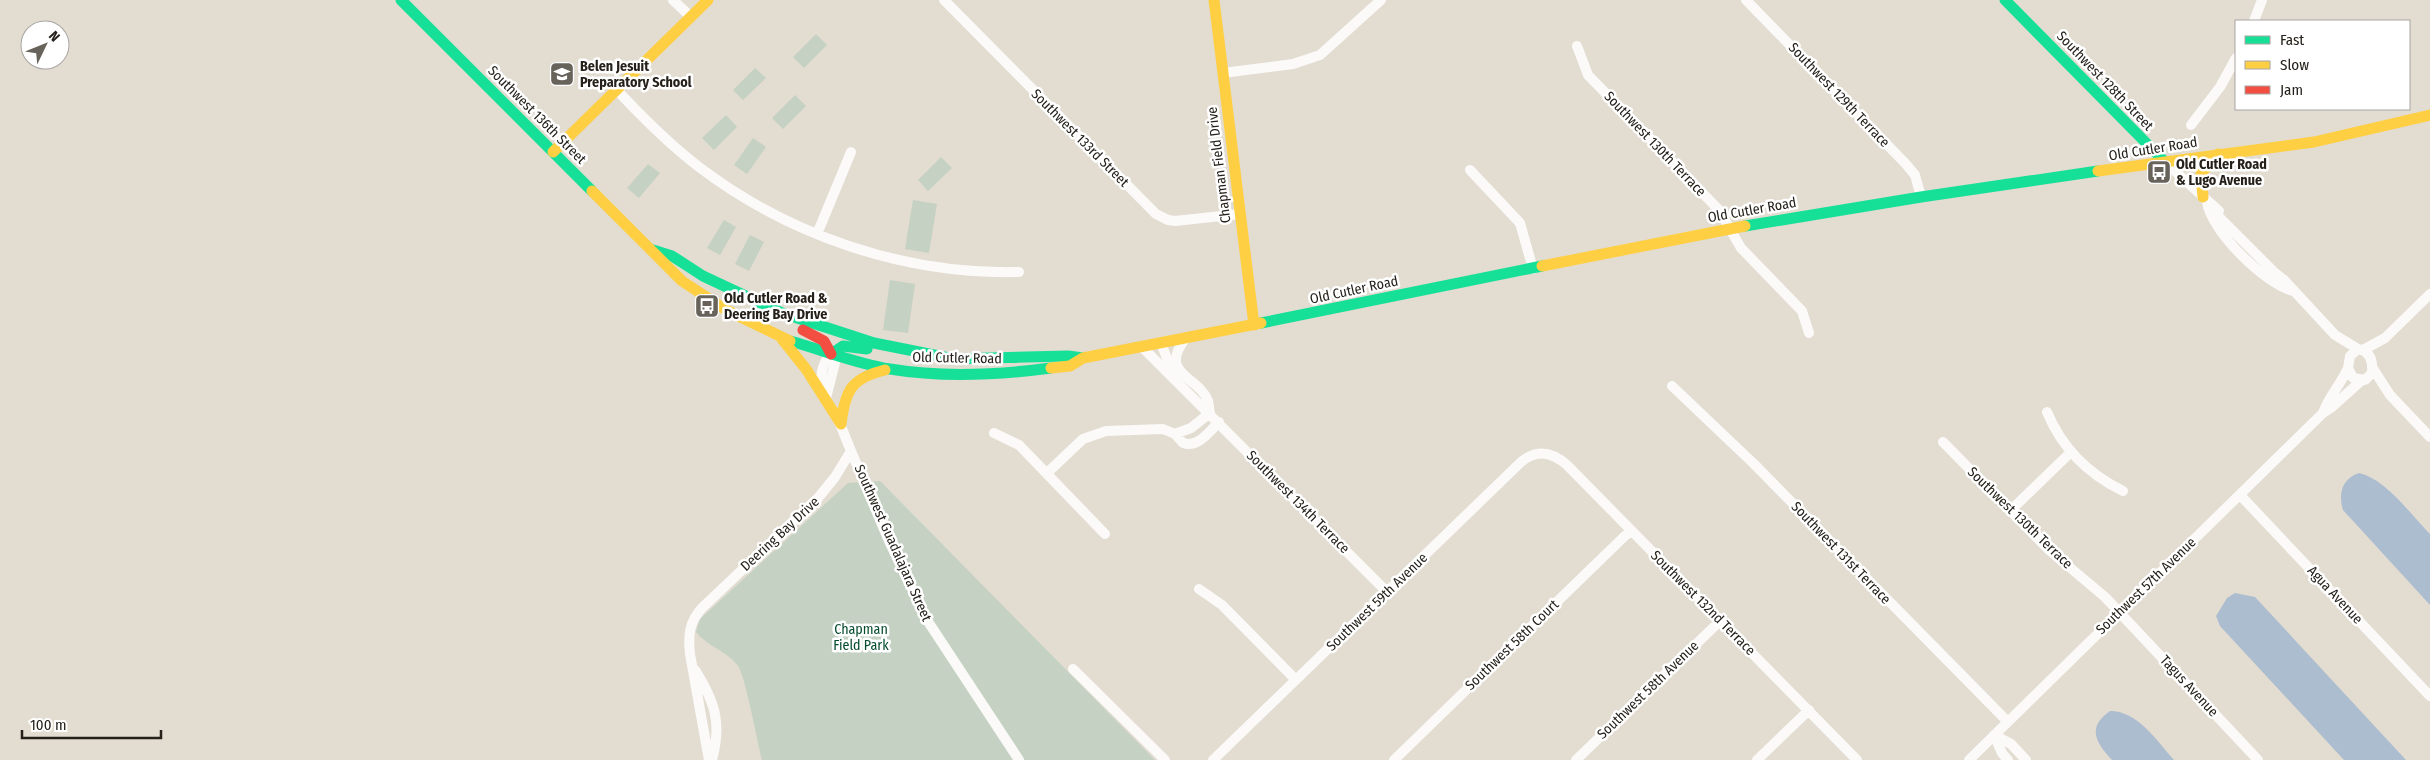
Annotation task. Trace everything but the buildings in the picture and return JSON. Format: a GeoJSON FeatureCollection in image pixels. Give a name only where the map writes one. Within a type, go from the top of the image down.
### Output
{"type":"FeatureCollection","features":[{"type":"Feature","properties":{"kind":"main road","name":"Southwest 136th Street"},"geometry":{"type":"LineString","coordinates":[[401,0],[682,281],[726,310],[782,339],[831,354]]}},
{"type":"Feature","properties":{"kind":"main road"},"geometry":{"type":"LineString","coordinates":[[553,152],[708,0]]}},
{"type":"Feature","properties":{"kind":"main road","name":"Southwest 128th Street"},"geometry":{"type":"LineString","coordinates":[[2005,0],[2166,163]]}},
{"type":"Feature","properties":{"kind":"main road","name":"Chapman Field Drive"},"geometry":{"type":"LineString","coordinates":[[1212,1],[1223,74],[1254,326]]}},
{"type":"Feature","properties":{"kind":"main road","name":"Old Cutler Road"},"geometry":{"type":"LineString","coordinates":[[838,333],[954,359],[1068,356],[1083,358],[1254,326],[1730,229],[1921,197],[2338,137],[2430,115]]}},
{"type":"Feature","properties":{"kind":"main road"},"geometry":{"type":"LineString","coordinates":[[2208,202],[2202,174],[2218,154]]}},
{"type":"Feature","properties":{"kind":"main road","name":"Southwest 136th Street"},"geometry":{"type":"LineString","coordinates":[[653,250],[672,256],[703,276],[782,313],[838,333]]}},
{"type":"Feature","properties":{"kind":"main road"},"geometry":{"type":"LineString","coordinates":[[703,276],[751,308],[818,336],[826,342],[831,354],[838,348],[847,346],[912,359],[954,359]]}},
{"type":"Feature","properties":{"kind":"main road"},"geometry":{"type":"LineString","coordinates":[[782,339],[801,360],[818,391],[841,424]]}},
{"type":"Feature","properties":{"kind":"main road","name":"Old Cutler Road"},"geometry":{"type":"LineString","coordinates":[[831,354],[888,369],[945,376],[1004,374],[1070,366],[1083,358]]}},
{"type":"Feature","properties":{"kind":"main road"},"geometry":{"type":"LineString","coordinates":[[841,424],[844,399],[852,384],[870,372],[888,369]]}},
{"type":"Feature","properties":{"kind":"street"},"geometry":{"type":"LineString","coordinates":[[674,0],[691,17]]}},
{"type":"Feature","properties":{"kind":"street","name":"Southwest 133rd Street"},"geometry":{"type":"LineString","coordinates":[[944,0],[1156,214],[1175,221],[1240,214]]}},
{"type":"Feature","properties":{"kind":"street"},"geometry":{"type":"LineString","coordinates":[[1223,74],[1293,64],[1320,55],[1381,0]]}},
{"type":"Feature","properties":{"kind":"street","name":"Southwest 129th Terrace"},"geometry":{"type":"LineString","coordinates":[[1746,0],[1905,163],[1915,175],[1921,197]]}},
{"type":"Feature","properties":{"kind":"street"},"geometry":{"type":"LineString","coordinates":[[2254,20],[2262,0]]}},
{"type":"Feature","properties":{"kind":"street","name":"Southwest 130th Terrace"},"geometry":{"type":"LineString","coordinates":[[1577,46],[1588,75],[1719,210],[1741,248],[1802,311],[1809,333]]}},
{"type":"Feature","properties":{"kind":"street"},"geometry":{"type":"LineString","coordinates":[[2191,125],[2220,87],[2235,60]]}},
{"type":"Feature","properties":{"kind":"street"},"geometry":{"type":"LineString","coordinates":[[616,89],[670,143],[711,176],[762,208],[817,234],[875,254],[922,265],[966,271],[1019,272]]}},
{"type":"Feature","properties":{"kind":"street"},"geometry":{"type":"LineString","coordinates":[[817,234],[851,152]]}},
{"type":"Feature","properties":{"kind":"street","name":"Southwest 128th Street"},"geometry":{"type":"LineString","coordinates":[[2166,163],[2225,215],[2278,268],[2284,280],[2335,335],[2361,350]]}},
{"type":"Feature","properties":{"kind":"street"},"geometry":{"type":"LineString","coordinates":[[1470,170],[1520,222],[1533,269]]}},
{"type":"Feature","properties":{"kind":"street","name":"Southwest 128th Street"},"geometry":{"type":"LineString","coordinates":[[2208,202],[2208,212],[2222,233],[2264,274],[2283,288],[2294,291]]}},
{"type":"Feature","properties":{"kind":"street"},"geometry":{"type":"LineString","coordinates":[[2390,395],[2364,380],[2353,378],[2348,365],[2352,353],[2385,338],[2430,294]]}},
{"type":"Feature","properties":{"kind":"street","name":"Southwest 128th Street"},"geometry":{"type":"LineString","coordinates":[[2335,335],[2348,365]]}},
{"type":"Feature","properties":{"kind":"street"},"geometry":{"type":"LineString","coordinates":[[2364,380],[2370,376],[2372,364],[2385,338]]}},
{"type":"Feature","properties":{"kind":"street"},"geometry":{"type":"LineString","coordinates":[[1183,375],[1178,366],[1176,356],[1185,339]]}},
{"type":"Feature","properties":{"kind":"street","name":"Southwest 134th Terrace"},"geometry":{"type":"LineString","coordinates":[[1161,343],[1173,368],[1183,375],[1208,400],[1210,412]]}},
{"type":"Feature","properties":{"kind":"street","name":"Southwest 134th Terrace"},"geometry":{"type":"LineString","coordinates":[[1142,347],[1200,407],[1210,412],[1387,592]]}},
{"type":"Feature","properties":{"kind":"street"},"geometry":{"type":"LineString","coordinates":[[2361,350],[2368,353],[2372,364],[2390,395],[2430,437]]}},
{"type":"Feature","properties":{"kind":"street"},"geometry":{"type":"LineString","coordinates":[[831,354],[835,363],[826,398],[841,424],[851,451]]}},
{"type":"Feature","properties":{"kind":"street","name":"Southwest 57th Avenue"},"geometry":{"type":"LineString","coordinates":[[2323,413],[2326,403],[2340,385],[2348,365]]}},
{"type":"Feature","properties":{"kind":"street","name":"Southwest 57th Avenue"},"geometry":{"type":"LineString","coordinates":[[1969,760],[2323,413],[2364,380]]}},
{"type":"Feature","properties":{"kind":"street","name":"Southwest 131st Terrace"},"geometry":{"type":"LineString","coordinates":[[1672,386],[1753,463],[2008,722]]}},
{"type":"Feature","properties":{"kind":"street"},"geometry":{"type":"LineString","coordinates":[[1176,434],[1191,428],[1210,412]]}},
{"type":"Feature","properties":{"kind":"street"},"geometry":{"type":"LineString","coordinates":[[2048,412],[2054,429],[2071,452],[2097,477],[2123,491]]}},
{"type":"Feature","properties":{"kind":"street"},"geometry":{"type":"LineString","coordinates":[[1047,473],[1083,439],[1100,432],[1163,429],[1176,434],[1182,443],[1191,444],[1202,439],[1219,422]]}},
{"type":"Feature","properties":{"kind":"street"},"geometry":{"type":"LineString","coordinates":[[994,433],[1020,445],[1105,534]]}},
{"type":"Feature","properties":{"kind":"street","name":"Southwest 130th Terrace"},"geometry":{"type":"LineString","coordinates":[[1943,442],[2053,554],[2089,582],[2120,612]]}},
{"type":"Feature","properties":{"kind":"street","name":"Deering Bay Drive"},"geometry":{"type":"LineString","coordinates":[[710,760],[688,637],[696,616],[822,495],[851,451]]}},
{"type":"Feature","properties":{"kind":"street","name":"Southwest Guadalajara Street"},"geometry":{"type":"LineString","coordinates":[[851,451],[889,541],[927,620],[1019,760]]}},
{"type":"Feature","properties":{"kind":"street","name":"Southwest 59th Avenue"},"geometry":{"type":"LineString","coordinates":[[1213,760],[1521,462],[1532,455],[1544,452]]}},
{"type":"Feature","properties":{"kind":"street","name":"Southwest 132nd Terrace"},"geometry":{"type":"LineString","coordinates":[[1544,452],[1563,461],[1857,760]]}},
{"type":"Feature","properties":{"kind":"street"},"geometry":{"type":"LineString","coordinates":[[2010,512],[2071,452]]}},
{"type":"Feature","properties":{"kind":"street","name":"Agua Avenue"},"geometry":{"type":"LineString","coordinates":[[2240,495],[2430,696]]}},
{"type":"Feature","properties":{"kind":"street","name":"Southwest 58th Court"},"geometry":{"type":"LineString","coordinates":[[1394,760],[1631,530]]}},
{"type":"Feature","properties":{"kind":"street"},"geometry":{"type":"LineString","coordinates":[[1198,589],[1222,605],[1296,680]]}},
{"type":"Feature","properties":{"kind":"street","name":"Tagus Avenue"},"geometry":{"type":"LineString","coordinates":[[2120,612],[2258,760]]}},
{"type":"Feature","properties":{"kind":"street","name":"Southwest 58th Avenue"},"geometry":{"type":"LineString","coordinates":[[1576,760],[1720,621]]}},
{"type":"Feature","properties":{"kind":"street"},"geometry":{"type":"LineString","coordinates":[[1072,669],[1165,760]]}},
{"type":"Feature","properties":{"kind":"street"},"geometry":{"type":"LineString","coordinates":[[1757,760],[1809,710]]}},
{"type":"Feature","properties":{"kind":"street"},"geometry":{"type":"LineString","coordinates":[[1994,735],[2002,754],[2008,760]]}},
{"type":"Feature","properties":{"kind":"street"},"geometry":{"type":"LineString","coordinates":[[1994,735],[2011,744],[2026,760]]}},
{"type":"Feature","properties":{"kind":"green space"},"geometry":{"type":"Polygon","coordinates":[[[816,34],[827,45],[804,68],[793,57],[816,34]]]}},
{"type":"Feature","properties":{"kind":"green space"},"geometry":{"type":"Polygon","coordinates":[[[755,68],[766,78],[743,100],[733,90],[755,68]]]}},
{"type":"Feature","properties":{"kind":"green space"},"geometry":{"type":"Polygon","coordinates":[[[795,95],[806,106],[783,129],[772,118],[795,95]]]}},
{"type":"Feature","properties":{"kind":"green space"},"geometry":{"type":"Polygon","coordinates":[[[726,115],[737,127],[714,150],[702,138],[726,115]]]}},
{"type":"Feature","properties":{"kind":"green space"},"geometry":{"type":"Polygon","coordinates":[[[753,138],[766,147],[747,174],[734,165],[753,138]]]}},
{"type":"Feature","properties":{"kind":"green space"},"geometry":{"type":"Polygon","coordinates":[[[941,157],[952,168],[928,191],[918,180],[941,157]]]}},
{"type":"Feature","properties":{"kind":"green space"},"geometry":{"type":"Polygon","coordinates":[[[648,164],[660,173],[639,198],[627,188],[648,164]]]}},
{"type":"Feature","properties":{"kind":"green space"},"geometry":{"type":"Polygon","coordinates":[[[913,200],[937,204],[929,253],[905,249],[913,200]]]}},
{"type":"Feature","properties":{"kind":"green space"},"geometry":{"type":"Polygon","coordinates":[[[724,220],[736,227],[720,255],[707,248],[724,220]]]}},
{"type":"Feature","properties":{"kind":"green space"},"geometry":{"type":"Polygon","coordinates":[[[750,235],[764,242],[749,271],[735,264],[750,235]]]}},
{"type":"Feature","properties":{"kind":"green space"},"geometry":{"type":"Polygon","coordinates":[[[890,280],[915,284],[908,333],[883,330],[890,280]]]}},
{"type":"Feature","properties":{"kind":"green space","name":"Chapman Field Park"},"geometry":{"type":"Polygon","coordinates":[[[880,481],[1155,760],[762,760],[741,672],[734,661],[706,642],[696,632],[700,619],[848,483],[880,481]]]}},
{"type":"Feature","properties":{"kind":"water"},"geometry":{"type":"Polygon","coordinates":[[[2359,473],[2379,482],[2430,534],[2430,605],[2343,510],[2341,492],[2343,487],[2349,479],[2359,473]]]}},
{"type":"Feature","properties":{"kind":"water"},"geometry":{"type":"Polygon","coordinates":[[[2235,593],[2255,597],[2406,760],[2344,760],[2220,626],[2216,616],[2227,598],[2235,593]]]}},
{"type":"Feature","properties":{"kind":"water"},"geometry":{"type":"Polygon","coordinates":[[[2110,711],[2120,712],[2138,721],[2154,736],[2174,760],[2112,760],[2101,747],[2096,735],[2098,723],[2110,711]]]}},
{"type":"Feature","properties":{"kind":"traffic: fast"},"geometry":{"type":"LineString","coordinates":[[401,0],[592,191]]}},
{"type":"Feature","properties":{"kind":"traffic: fast"},"geometry":{"type":"LineString","coordinates":[[2005,0],[2166,163]]}},
{"type":"Feature","properties":{"kind":"traffic: fast"},"geometry":{"type":"LineString","coordinates":[[1745,226],[1921,197],[2098,171]]}},
{"type":"Feature","properties":{"kind":"traffic: fast"},"geometry":{"type":"LineString","coordinates":[[653,250],[672,256],[703,276],[782,313],[874,343],[954,359],[1068,356],[1083,358]]}},
{"type":"Feature","properties":{"kind":"traffic: fast"},"geometry":{"type":"LineString","coordinates":[[1261,323],[1542,266]]}},
{"type":"Feature","properties":{"kind":"traffic: fast"},"geometry":{"type":"LineString","coordinates":[[790,341],[865,364],[910,372],[971,374],[1051,368]]}},
{"type":"Feature","properties":{"kind":"traffic: fast"},"geometry":{"type":"LineString","coordinates":[[831,354],[843,346],[867,349]]}},
{"type":"Feature","properties":{"kind":"traffic: slow"},"geometry":{"type":"LineString","coordinates":[[553,152],[708,0]]}},
{"type":"Feature","properties":{"kind":"traffic: slow"},"geometry":{"type":"LineString","coordinates":[[1214,0],[1254,325]]}},
{"type":"Feature","properties":{"kind":"traffic: slow"},"geometry":{"type":"LineString","coordinates":[[2098,171],[2314,142],[2430,115]]}},
{"type":"Feature","properties":{"kind":"traffic: slow"},"geometry":{"type":"LineString","coordinates":[[2203,197],[2201,174],[2218,154]]}},
{"type":"Feature","properties":{"kind":"traffic: slow"},"geometry":{"type":"LineString","coordinates":[[592,191],[682,281],[726,310],[790,341]]}},
{"type":"Feature","properties":{"kind":"traffic: slow"},"geometry":{"type":"LineString","coordinates":[[1542,266],[1745,226]]}},
{"type":"Feature","properties":{"kind":"traffic: slow"},"geometry":{"type":"LineString","coordinates":[[1051,368],[1070,366],[1083,358],[1261,323]]}},
{"type":"Feature","properties":{"kind":"traffic: slow"},"geometry":{"type":"LineString","coordinates":[[782,339],[806,369],[841,424]]}},
{"type":"Feature","properties":{"kind":"traffic: slow"},"geometry":{"type":"LineString","coordinates":[[841,424],[845,403],[852,388],[864,377],[885,370]]}},
{"type":"Feature","properties":{"kind":"traffic: jam"},"geometry":{"type":"LineString","coordinates":[[803,330],[824,341],[831,354]]}},
{"type":"Feature","properties":{"kind":"place","name":"Belen Jesuit Preparatory School"},"geometry":{"type":"Point","coordinates":[562,74]}},
{"type":"Feature","properties":{"kind":"place","name":"Old Cutler Road & Lugo Avenue"},"geometry":{"type":"Point","coordinates":[2159,172]}},
{"type":"Feature","properties":{"kind":"place","name":"Old Cutler Road & Deering Bay Drive"},"geometry":{"type":"Point","coordinates":[707,306]}}]}
